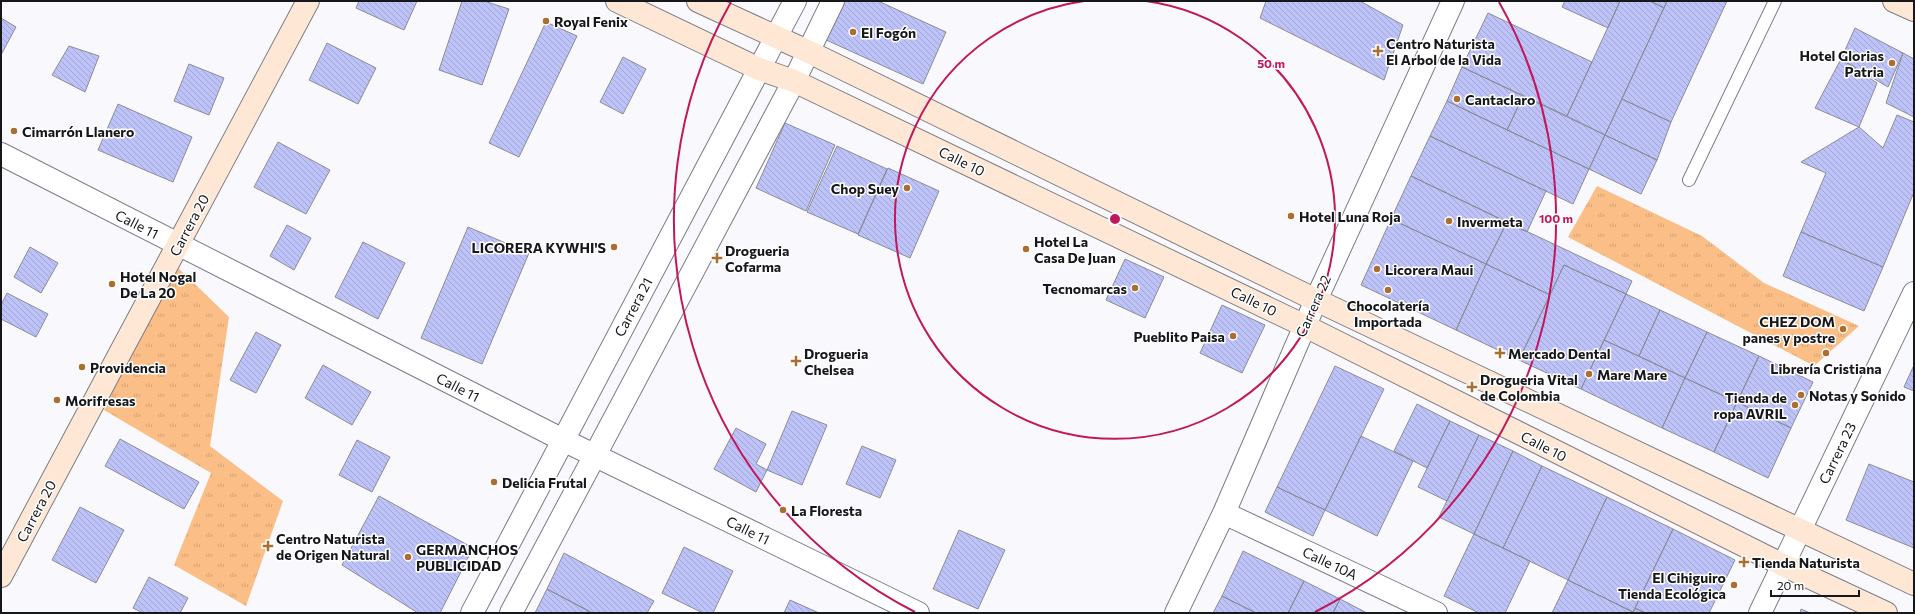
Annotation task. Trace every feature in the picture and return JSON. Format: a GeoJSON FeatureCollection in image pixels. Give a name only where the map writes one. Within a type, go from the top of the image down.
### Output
{"type":"FeatureCollection","features":[{"type":"Feature","properties":{"kind":"main road","name":"Carrera 20"},"geometry":{"type":"LineString","coordinates":[[1,576],[308,1]]}},
{"type":"Feature","properties":{"kind":"main road","name":"Calle 10"},"geometry":{"type":"LineString","coordinates":[[617,1],[758,69],[794,81],[1304,326],[1783,565],[1886,613]]}},
{"type":"Feature","properties":{"kind":"main road","name":"Calle 10"},"geometry":{"type":"LineString","coordinates":[[698,1],[807,51],[1316,300],[1914,584]]}},
{"type":"Feature","properties":{"kind":"main road"},"geometry":{"type":"LineString","coordinates":[[1894,1],[1914,10]]}},
{"type":"Feature","properties":{"kind":"street","name":"Carrera 21"},"geometry":{"type":"LineString","coordinates":[[472,613],[795,1]]}},
{"type":"Feature","properties":{"kind":"street"},"geometry":{"type":"LineString","coordinates":[[511,613],[794,81],[832,1]]}},
{"type":"Feature","properties":{"kind":"street","name":"Carrera 22"},"geometry":{"type":"LineString","coordinates":[[1176,613],[1224,513],[1304,326],[1453,1]]}},
{"type":"Feature","properties":{"kind":"street","name":"Calle 11"},"geometry":{"type":"LineString","coordinates":[[1,154],[563,440],[918,613]]}},
{"type":"Feature","properties":{"kind":"street","name":"Carrera 23"},"geometry":{"type":"LineString","coordinates":[[1760,613],[1914,293]]}},
{"type":"Feature","properties":{"kind":"street","name":"Calle 10A"},"geometry":{"type":"LineString","coordinates":[[1224,513],[1436,613]]}},
{"type":"Feature","properties":{"kind":"lane"},"geometry":{"type":"LineString","coordinates":[[1688,180],[1775,1]]}},
{"type":"Feature","properties":{"kind":"green space"},"geometry":{"type":"Polygon","coordinates":[[[1597,186],[1702,236],[1764,283],[1859,326],[1814,366],[1568,237],[1597,186]]]}},
{"type":"Feature","properties":{"kind":"green space"},"geometry":{"type":"Polygon","coordinates":[[[173,263],[229,317],[210,446],[283,501],[246,606],[174,565],[211,473],[104,410],[173,263]]]}},
{"type":"Feature","properties":{"kind":"building"},"geometry":{"type":"Polygon","coordinates":[[[359,1],[417,1],[404,30],[356,8],[359,1]]]}},
{"type":"Feature","properties":{"kind":"building"},"geometry":{"type":"Polygon","coordinates":[[[462,1],[484,1],[509,9],[482,85],[439,70],[462,1]]]}},
{"type":"Feature","properties":{"kind":"building"},"geometry":{"type":"Polygon","coordinates":[[[841,1],[878,1],[946,32],[923,84],[824,39],[841,1]]]}},
{"type":"Feature","properties":{"kind":"building"},"geometry":{"type":"Polygon","coordinates":[[[1266,1],[1360,1],[1403,25],[1384,80],[1260,18],[1266,1]]]}},
{"type":"Feature","properties":{"kind":"building"},"geometry":{"type":"Polygon","coordinates":[[[1565,1],[1620,1],[1608,28],[1562,7],[1565,1]]]}},
{"type":"Feature","properties":{"kind":"building"},"geometry":{"type":"Polygon","coordinates":[[[1620,1],[1650,1],[1664,8],[1605,135],[1567,116],[1620,1]]]}},
{"type":"Feature","properties":{"kind":"building"},"geometry":{"type":"Polygon","coordinates":[[[1650,1],[1667,1],[1664,8],[1650,1]]]}},
{"type":"Feature","properties":{"kind":"building"},"geometry":{"type":"Polygon","coordinates":[[[1667,1],[1727,1],[1671,122],[1622,99],[1667,1]]]}},
{"type":"Feature","properties":{"kind":"building"},"geometry":{"type":"Polygon","coordinates":[[[1488,13],[1592,62],[1567,116],[1462,67],[1488,13]]]}},
{"type":"Feature","properties":{"kind":"building"},"geometry":{"type":"Polygon","coordinates":[[[1,18],[16,27],[1,55],[1,18]]]}},
{"type":"Feature","properties":{"kind":"building"},"geometry":{"type":"Polygon","coordinates":[[[546,22],[577,36],[519,157],[489,143],[546,22]]]}},
{"type":"Feature","properties":{"kind":"building"},"geometry":{"type":"Polygon","coordinates":[[[1855,28],[1903,53],[1888,87],[1841,59],[1855,28]]]}},
{"type":"Feature","properties":{"kind":"building"},"geometry":{"type":"Polygon","coordinates":[[[327,43],[376,68],[358,104],[309,80],[327,43]]]}},
{"type":"Feature","properties":{"kind":"building"},"geometry":{"type":"Polygon","coordinates":[[[69,46],[99,56],[85,92],[52,75],[69,46]]]}},
{"type":"Feature","properties":{"kind":"building"},"geometry":{"type":"Polygon","coordinates":[[[1903,53],[1914,59],[1914,117],[1886,103],[1903,53]]]}},
{"type":"Feature","properties":{"kind":"building"},"geometry":{"type":"Polygon","coordinates":[[[623,57],[646,69],[623,114],[600,102],[623,57]]]}},
{"type":"Feature","properties":{"kind":"building"},"geometry":{"type":"Polygon","coordinates":[[[1841,59],[1877,83],[1859,127],[1815,108],[1841,59]]]}},
{"type":"Feature","properties":{"kind":"building"},"geometry":{"type":"Polygon","coordinates":[[[189,64],[224,78],[209,115],[174,101],[189,64]]]}},
{"type":"Feature","properties":{"kind":"building"},"geometry":{"type":"Polygon","coordinates":[[[1462,67],[1523,96],[1507,130],[1447,101],[1462,67]]]}},
{"type":"Feature","properties":{"kind":"building"},"geometry":{"type":"Polygon","coordinates":[[[1523,96],[1605,135],[1589,169],[1507,130],[1523,96]]]}},
{"type":"Feature","properties":{"kind":"building"},"geometry":{"type":"Polygon","coordinates":[[[1622,99],[1671,122],[1657,160],[1605,135],[1622,99]]]}},
{"type":"Feature","properties":{"kind":"building"},"geometry":{"type":"Polygon","coordinates":[[[1447,101],[1589,169],[1573,204],[1430,136],[1447,101]]]}},
{"type":"Feature","properties":{"kind":"building"},"geometry":{"type":"Polygon","coordinates":[[[118,104],[192,137],[173,182],[98,150],[118,104]]]}},
{"type":"Feature","properties":{"kind":"building"},"geometry":{"type":"Polygon","coordinates":[[[1897,115],[1914,122],[1914,192],[1883,267],[1801,232],[1826,173],[1801,162],[1859,127],[1883,148],[1897,115]]]}},
{"type":"Feature","properties":{"kind":"building"},"geometry":{"type":"Polygon","coordinates":[[[785,123],[835,145],[806,211],[756,188],[785,123]]]}},
{"type":"Feature","properties":{"kind":"building"},"geometry":{"type":"Polygon","coordinates":[[[1605,135],[1657,160],[1641,194],[1589,169],[1605,135]]]}},
{"type":"Feature","properties":{"kind":"building"},"geometry":{"type":"Polygon","coordinates":[[[1430,136],[1546,191],[1527,232],[1411,176],[1430,136]]]}},
{"type":"Feature","properties":{"kind":"building"},"geometry":{"type":"Polygon","coordinates":[[[278,142],[330,170],[306,214],[254,187],[278,142]]]}},
{"type":"Feature","properties":{"kind":"building"},"geometry":{"type":"Polygon","coordinates":[[[837,146],[887,169],[858,234],[807,212],[837,146]]]}},
{"type":"Feature","properties":{"kind":"building"},"geometry":{"type":"Polygon","coordinates":[[[888,168],[939,191],[910,258],[858,235],[888,168]]]}},
{"type":"Feature","properties":{"kind":"building","name":"Invermeta"},"geometry":{"type":"Polygon","coordinates":[[[1411,176],[1507,222],[1486,264],[1391,219],[1411,176]]]}},
{"type":"Feature","properties":{"kind":"building"},"geometry":{"type":"Polygon","coordinates":[[[1391,219],[1486,264],[1456,330],[1361,285],[1391,219]]]}},
{"type":"Feature","properties":{"kind":"building"},"geometry":{"type":"Polygon","coordinates":[[[1507,222],[1632,281],[1626,294],[1564,265],[1550,295],[1486,264],[1507,222]]]}},
{"type":"Feature","properties":{"kind":"building"},"geometry":{"type":"Polygon","coordinates":[[[287,225],[311,238],[294,270],[270,256],[287,225]]]}},
{"type":"Feature","properties":{"kind":"building"},"geometry":{"type":"Polygon","coordinates":[[[468,227],[529,253],[482,364],[421,338],[468,227]]]}},
{"type":"Feature","properties":{"kind":"building"},"geometry":{"type":"Polygon","coordinates":[[[1801,232],[1883,267],[1864,311],[1783,276],[1801,232]]]}},
{"type":"Feature","properties":{"kind":"building"},"geometry":{"type":"Polygon","coordinates":[[[363,242],[405,263],[378,319],[335,297],[363,242]]]}},
{"type":"Feature","properties":{"kind":"building"},"geometry":{"type":"Polygon","coordinates":[[[30,247],[58,263],[41,293],[14,277],[30,247]]]}},
{"type":"Feature","properties":{"kind":"building","name":"Tecnomarcas"},"geometry":{"type":"Polygon","coordinates":[[[1125,259],[1164,277],[1145,318],[1106,300],[1125,259]]]}},
{"type":"Feature","properties":{"kind":"building"},"geometry":{"type":"Polygon","coordinates":[[[1486,264],[1550,295],[1519,360],[1456,330],[1486,264]]]}},
{"type":"Feature","properties":{"kind":"building"},"geometry":{"type":"Polygon","coordinates":[[[1564,265],[1626,294],[1581,389],[1519,360],[1564,265]]]}},
{"type":"Feature","properties":{"kind":"building"},"geometry":{"type":"Polygon","coordinates":[[[7,293],[48,314],[36,337],[1,319],[1,305],[7,293]]]}},
{"type":"Feature","properties":{"kind":"building"},"geometry":{"type":"Polygon","coordinates":[[[1626,294],[1660,310],[1639,356],[1604,340],[1626,294]]]}},
{"type":"Feature","properties":{"kind":"building","name":"Pueblito Paisa"},"geometry":{"type":"Polygon","coordinates":[[[1222,305],[1265,325],[1242,373],[1200,353],[1222,305]]]}},
{"type":"Feature","properties":{"kind":"building"},"geometry":{"type":"Polygon","coordinates":[[[1660,310],[1707,332],[1685,378],[1639,356],[1660,310]]]}},
{"type":"Feature","properties":{"kind":"building"},"geometry":{"type":"Polygon","coordinates":[[[256,332],[281,345],[256,393],[230,380],[256,332]]]}},
{"type":"Feature","properties":{"kind":"building"},"geometry":{"type":"Polygon","coordinates":[[[1707,332],[1759,356],[1737,402],[1685,378],[1707,332]]]}},
{"type":"Feature","properties":{"kind":"building"},"geometry":{"type":"Polygon","coordinates":[[[1604,340],[1685,378],[1662,428],[1581,389],[1604,340]]]}},
{"type":"Feature","properties":{"kind":"building"},"geometry":{"type":"Polygon","coordinates":[[[1759,356],[1813,382],[1791,428],[1737,402],[1759,356]]]}},
{"type":"Feature","properties":{"kind":"building"},"geometry":{"type":"Polygon","coordinates":[[[323,365],[371,392],[352,425],[305,398],[323,365]]]}},
{"type":"Feature","properties":{"kind":"building"},"geometry":{"type":"Polygon","coordinates":[[[1914,365],[1914,391],[1904,387],[1914,365]]]}},
{"type":"Feature","properties":{"kind":"building"},"geometry":{"type":"Polygon","coordinates":[[[1335,366],[1384,389],[1325,510],[1277,487],[1335,366]]]}},
{"type":"Feature","properties":{"kind":"building"},"geometry":{"type":"Polygon","coordinates":[[[1685,378],[1737,402],[1714,452],[1662,428],[1685,378]]]}},
{"type":"Feature","properties":{"kind":"building"},"geometry":{"type":"Polygon","coordinates":[[[1737,402],[1791,428],[1768,478],[1714,452],[1737,402]]]}},
{"type":"Feature","properties":{"kind":"building"},"geometry":{"type":"Polygon","coordinates":[[[1417,404],[1450,421],[1427,468],[1394,451],[1417,404]]]}},
{"type":"Feature","properties":{"kind":"building"},"geometry":{"type":"Polygon","coordinates":[[[792,411],[827,425],[802,485],[767,470],[792,411]]]}},
{"type":"Feature","properties":{"kind":"building"},"geometry":{"type":"Polygon","coordinates":[[[1450,421],[1479,435],[1447,501],[1418,487],[1450,421]]]}},
{"type":"Feature","properties":{"kind":"building"},"geometry":{"type":"Polygon","coordinates":[[[736,428],[766,444],[756,464],[767,470],[756,492],[714,469],[736,428]]]}},
{"type":"Feature","properties":{"kind":"building"},"geometry":{"type":"Polygon","coordinates":[[[1479,435],[1513,451],[1474,534],[1439,517],[1479,435]]]}},
{"type":"Feature","properties":{"kind":"building"},"geometry":{"type":"Polygon","coordinates":[[[1361,436],[1413,461],[1377,536],[1325,510],[1361,436]]]}},
{"type":"Feature","properties":{"kind":"building"},"geometry":{"type":"Polygon","coordinates":[[[120,439],[199,482],[184,509],[105,466],[120,439]]]}},
{"type":"Feature","properties":{"kind":"building"},"geometry":{"type":"Polygon","coordinates":[[[357,440],[390,457],[372,492],[339,475],[357,440]]]}},
{"type":"Feature","properties":{"kind":"building"},"geometry":{"type":"Polygon","coordinates":[[[862,446],[896,460],[880,498],[846,484],[862,446]]]}},
{"type":"Feature","properties":{"kind":"building"},"geometry":{"type":"Polygon","coordinates":[[[1513,451],[1542,466],[1503,548],[1474,534],[1513,451]]]}},
{"type":"Feature","properties":{"kind":"building"},"geometry":{"type":"Polygon","coordinates":[[[1869,464],[1914,482],[1914,548],[1846,520],[1869,464]]]}},
{"type":"Feature","properties":{"kind":"building"},"geometry":{"type":"Polygon","coordinates":[[[1542,466],[1607,497],[1568,580],[1503,548],[1542,466]]]}},
{"type":"Feature","properties":{"kind":"building"},"geometry":{"type":"Polygon","coordinates":[[[1277,487],[1325,510],[1313,536],[1265,512],[1277,487]]]}},
{"type":"Feature","properties":{"kind":"building","name":"GERMANCHOS PUBLICIDAD"},"geometry":{"type":"Polygon","coordinates":[[[379,496],[473,548],[440,613],[418,613],[342,565],[379,496]]]}},
{"type":"Feature","properties":{"kind":"building"},"geometry":{"type":"Polygon","coordinates":[[[1607,497],[1673,529],[1633,612],[1568,580],[1607,497]]]}},
{"type":"Feature","properties":{"kind":"building"},"geometry":{"type":"Polygon","coordinates":[[[80,507],[124,530],[96,583],[52,560],[80,507]]]}},
{"type":"Feature","properties":{"kind":"building"},"geometry":{"type":"Polygon","coordinates":[[[1673,529],[1735,560],[1709,613],[1645,613],[1635,608],[1673,529]]]}},
{"type":"Feature","properties":{"kind":"building"},"geometry":{"type":"Polygon","coordinates":[[[959,530],[1005,550],[978,609],[933,589],[959,530]]]}},
{"type":"Feature","properties":{"kind":"building"},"geometry":{"type":"Polygon","coordinates":[[[1474,534],[1530,561],[1505,613],[1479,613],[1444,596],[1474,534]]]}},
{"type":"Feature","properties":{"kind":"building"},"geometry":{"type":"Polygon","coordinates":[[[684,547],[733,571],[713,613],[703,613],[662,593],[684,547]]]}},
{"type":"Feature","properties":{"kind":"building"},"geometry":{"type":"Polygon","coordinates":[[[1243,551],[1304,581],[1288,613],[1256,613],[1222,596],[1243,551]]]}},
{"type":"Feature","properties":{"kind":"building"},"geometry":{"type":"Polygon","coordinates":[[[564,553],[654,601],[647,613],[592,613],[547,589],[564,553]]]}},
{"type":"Feature","properties":{"kind":"building"},"geometry":{"type":"Polygon","coordinates":[[[149,577],[188,598],[180,613],[143,613],[133,608],[149,577]]]}},
{"type":"Feature","properties":{"kind":"building"},"geometry":{"type":"Polygon","coordinates":[[[1568,580],[1633,612],[1633,613],[1552,613],[1568,580]]]}},
{"type":"Feature","properties":{"kind":"building"},"geometry":{"type":"Polygon","coordinates":[[[1304,581],[1340,599],[1333,613],[1288,613],[1304,581]]]}},
{"type":"Feature","properties":{"kind":"building"},"geometry":{"type":"Polygon","coordinates":[[[547,589],[589,611],[588,613],[535,613],[547,589]]]}},
{"type":"Feature","properties":{"kind":"building"},"geometry":{"type":"Polygon","coordinates":[[[1222,596],[1256,613],[1213,613],[1222,596]]]}},
{"type":"Feature","properties":{"kind":"building"},"geometry":{"type":"Polygon","coordinates":[[[1340,599],[1367,613],[1333,613],[1340,599]]]}},
{"type":"Feature","properties":{"kind":"building"},"geometry":{"type":"Polygon","coordinates":[[[790,600],[819,613],[784,613],[790,600]]]}},
{"type":"Feature","properties":{"kind":"building"},"geometry":{"type":"Polygon","coordinates":[[[1635,608],[1645,613],[1633,613],[1635,608]]]}},
{"type":"Feature","properties":{"kind":"building"},"geometry":{"type":"Polygon","coordinates":[[[1801,609],[1810,613],[1800,613],[1801,609]]]}},
{"type":"Feature","properties":{"kind":"place","name":"Royal Fenix"},"geometry":{"type":"Point","coordinates":[546,21]}},
{"type":"Feature","properties":{"kind":"place","name":"El Fogón"},"geometry":{"type":"Point","coordinates":[853,32]}},
{"type":"Feature","properties":{"kind":"place","name":"Centro Naturista El Arbol de la Vida"},"geometry":{"type":"Point","coordinates":[1378,51]}},
{"type":"Feature","properties":{"kind":"place","name":"Hotel Glorias Patria"},"geometry":{"type":"Point","coordinates":[1892,63]}},
{"type":"Feature","properties":{"kind":"place","name":"Cantaclaro"},"geometry":{"type":"Point","coordinates":[1457,99]}},
{"type":"Feature","properties":{"kind":"place","name":"Cimarrón Llanero"},"geometry":{"type":"Point","coordinates":[14,131]}},
{"type":"Feature","properties":{"kind":"place","name":"Chop Suey"},"geometry":{"type":"Point","coordinates":[907,188]}},
{"type":"Feature","properties":{"kind":"place","name":"Hotel Luna Roja"},"geometry":{"type":"Point","coordinates":[1291,216]}},
{"type":"Feature","properties":{"kind":"place","name":"Invermeta"},"geometry":{"type":"Point","coordinates":[1449,221]}},
{"type":"Feature","properties":{"kind":"place","name":"LICORERA KYWHI'S"},"geometry":{"type":"Point","coordinates":[614,247]}},
{"type":"Feature","properties":{"kind":"place","name":"Hotel La Casa De Juan"},"geometry":{"type":"Point","coordinates":[1026,249]}},
{"type":"Feature","properties":{"kind":"place","name":"Drogueria Cofarma"},"geometry":{"type":"Point","coordinates":[717,258]}},
{"type":"Feature","properties":{"kind":"place","name":"Licorera Maui"},"geometry":{"type":"Point","coordinates":[1377,269]}},
{"type":"Feature","properties":{"kind":"place","name":"Hotel Nogal De La 20"},"geometry":{"type":"Point","coordinates":[112,284]}},
{"type":"Feature","properties":{"kind":"place","name":"Tecnomarcas"},"geometry":{"type":"Point","coordinates":[1135,288]}},
{"type":"Feature","properties":{"kind":"place","name":"Chocolatería Importada"},"geometry":{"type":"Point","coordinates":[1388,290]}},
{"type":"Feature","properties":{"kind":"place","name":"CHEZ DOM panes y postre"},"geometry":{"type":"Point","coordinates":[1843,329]}},
{"type":"Feature","properties":{"kind":"place","name":"Pueblito Paisa"},"geometry":{"type":"Point","coordinates":[1233,336]}},
{"type":"Feature","properties":{"kind":"place","name":"Mercado Dental"},"geometry":{"type":"Point","coordinates":[1500,353]}},
{"type":"Feature","properties":{"kind":"place","name":"Librería Cristiana"},"geometry":{"type":"Point","coordinates":[1826,353]}},
{"type":"Feature","properties":{"kind":"place","name":"Drogueria Chelsea"},"geometry":{"type":"Point","coordinates":[796,361]}},
{"type":"Feature","properties":{"kind":"place","name":"Providencia"},"geometry":{"type":"Point","coordinates":[82,367]}},
{"type":"Feature","properties":{"kind":"place","name":"Mare Mare"},"geometry":{"type":"Point","coordinates":[1589,374]}},
{"type":"Feature","properties":{"kind":"place","name":"Drogueria Vital de Colombia"},"geometry":{"type":"Point","coordinates":[1472,387]}},
{"type":"Feature","properties":{"kind":"place","name":"Notas y Sonido"},"geometry":{"type":"Point","coordinates":[1801,395]}},
{"type":"Feature","properties":{"kind":"place","name":"Morifresas"},"geometry":{"type":"Point","coordinates":[57,400]}},
{"type":"Feature","properties":{"kind":"place","name":"Tienda de ropa AVRIL"},"geometry":{"type":"Point","coordinates":[1795,405]}},
{"type":"Feature","properties":{"kind":"place","name":"Delicia Frutal"},"geometry":{"type":"Point","coordinates":[494,482]}},
{"type":"Feature","properties":{"kind":"place","name":"La Floresta"},"geometry":{"type":"Point","coordinates":[783,510]}},
{"type":"Feature","properties":{"kind":"place","name":"Centro Naturista de Origen Natural"},"geometry":{"type":"Point","coordinates":[268,546]}},
{"type":"Feature","properties":{"kind":"place","name":"GERMANCHOS PUBLICIDAD"},"geometry":{"type":"Point","coordinates":[408,557]}},
{"type":"Feature","properties":{"kind":"place","name":"Tienda Naturista"},"geometry":{"type":"Point","coordinates":[1744,562]}},
{"type":"Feature","properties":{"kind":"place","name":"El Cihiguiro Tienda Ecológica"},"geometry":{"type":"Point","coordinates":[1734,585]}}]}
